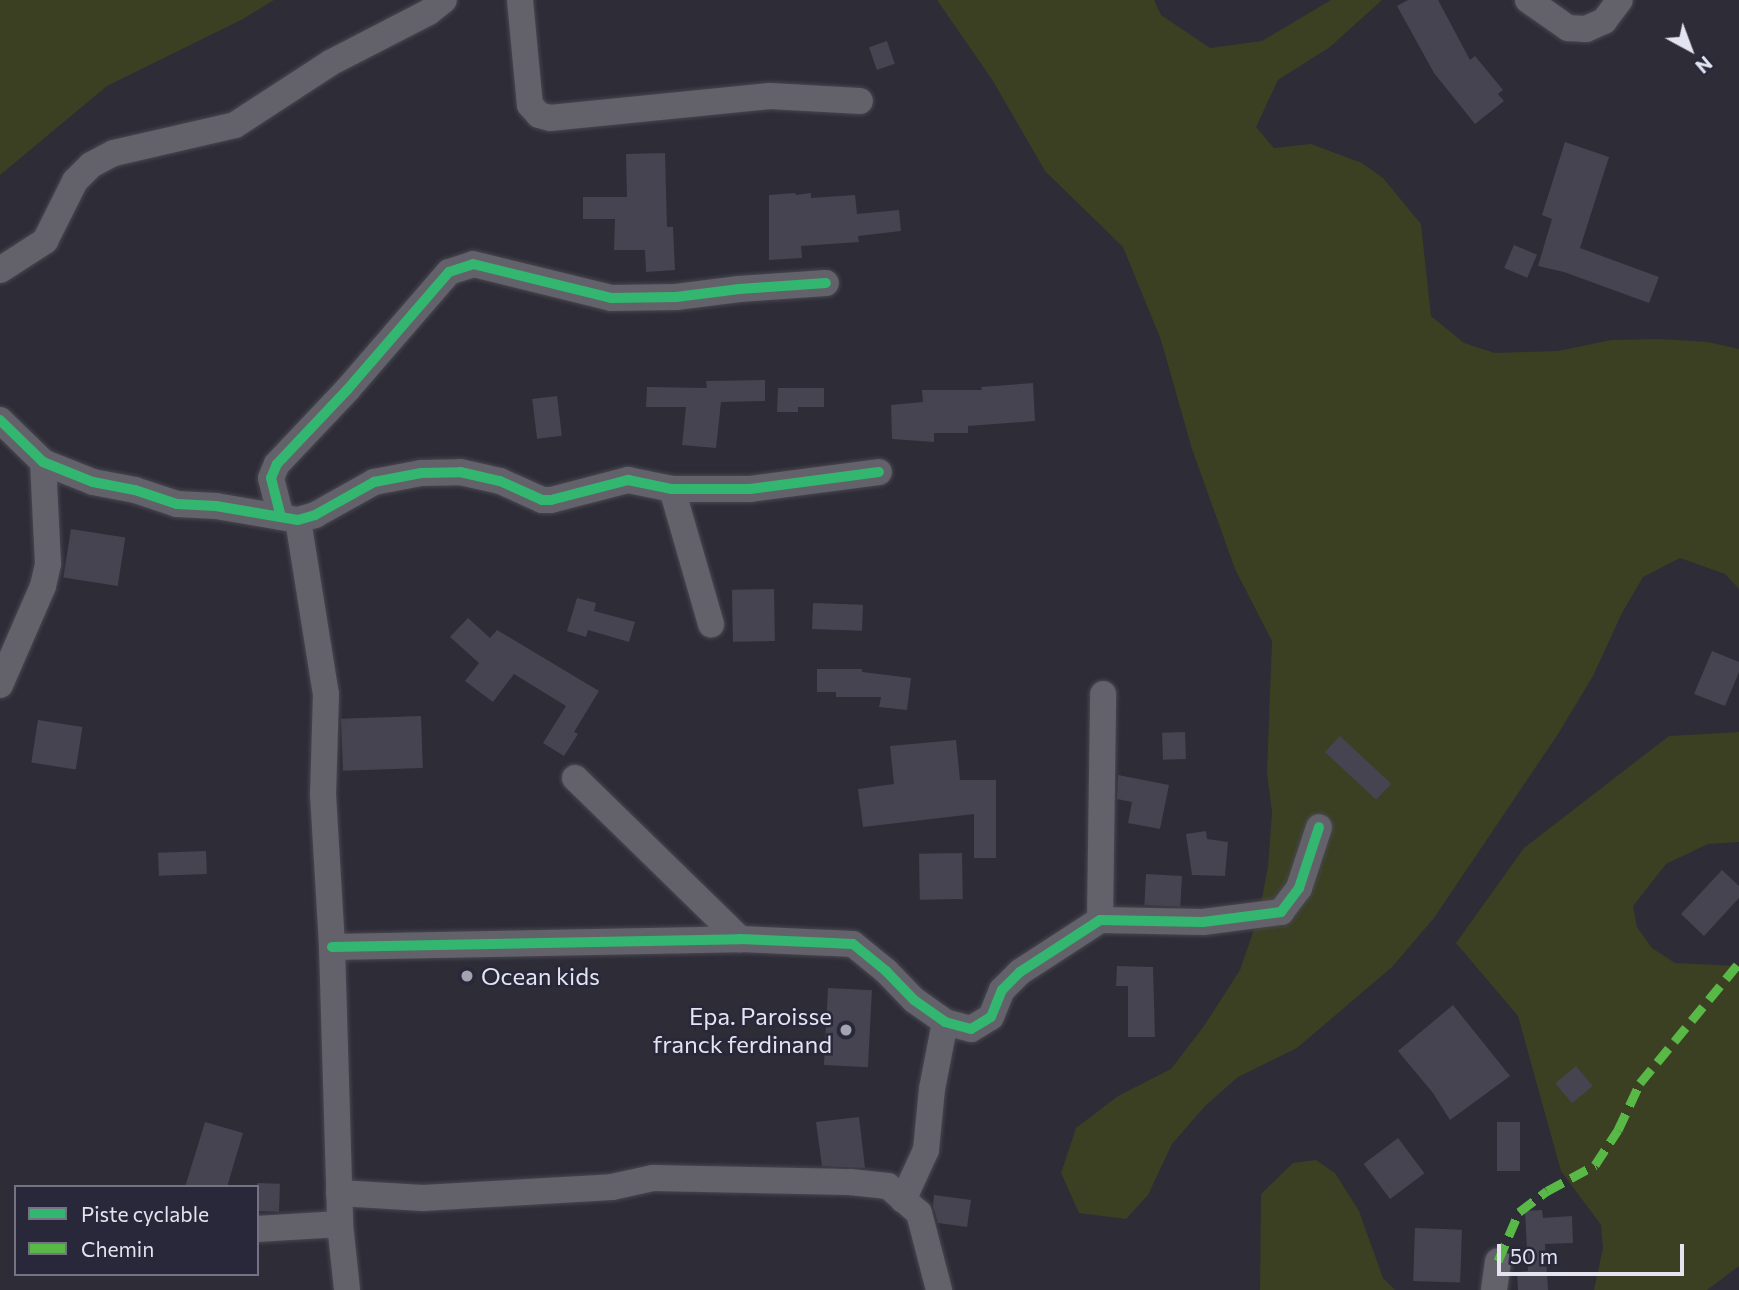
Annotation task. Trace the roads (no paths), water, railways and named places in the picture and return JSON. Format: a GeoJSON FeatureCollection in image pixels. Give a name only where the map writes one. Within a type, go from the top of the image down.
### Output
{"type":"FeatureCollection","features":[{"type":"Feature","properties":{"kind":"street"},"geometry":{"type":"LineString","coordinates":[[0,270],[45,241],[75,181],[91,166],[114,153],[235,125],[330,63],[429,12],[444,0]]}},
{"type":"Feature","properties":{"kind":"street"},"geometry":{"type":"LineString","coordinates":[[520,0],[530,105],[539,115],[550,118],[770,96],[860,101]]}},
{"type":"Feature","properties":{"kind":"street"},"geometry":{"type":"LineString","coordinates":[[1528,0],[1568,28],[1586,29],[1604,21],[1620,0]]}},
{"type":"Feature","properties":{"kind":"street"},"geometry":{"type":"LineString","coordinates":[[347,1290],[340,1224],[332,947],[323,794],[326,694],[289,518],[271,478],[277,464],[347,390],[449,272],[473,264],[611,298],[676,297],[738,289],[826,283]]}},
{"type":"Feature","properties":{"kind":"street"},"geometry":{"type":"LineString","coordinates":[[0,420],[43,462],[93,482],[135,490],[177,504],[216,506],[289,518],[315,515],[374,482],[421,473],[460,472],[486,478],[542,500],[551,500],[628,480],[672,488],[750,489],[880,472]]}},
{"type":"Feature","properties":{"kind":"street"},"geometry":{"type":"LineString","coordinates":[[0,685],[43,586],[48,564],[43,462]]}},
{"type":"Feature","properties":{"kind":"street"},"geometry":{"type":"LineString","coordinates":[[672,488],[711,624]]}},
{"type":"Feature","properties":{"kind":"street"},"geometry":{"type":"LineString","coordinates":[[1100,920],[1103,694]]}},
{"type":"Feature","properties":{"kind":"street"},"geometry":{"type":"LineString","coordinates":[[575,778],[635,840],[740,939]]}},
{"type":"Feature","properties":{"kind":"street"},"geometry":{"type":"LineString","coordinates":[[332,947],[740,939],[853,944],[887,971],[914,1000],[946,1022],[971,1028],[991,1017],[1002,990],[1020,972],[1100,920],[1203,922],[1281,912],[1299,888],[1319,827]]}},
{"type":"Feature","properties":{"kind":"street"},"geometry":{"type":"LineString","coordinates":[[903,1200],[926,1150],[932,1089],[946,1022]]}},
{"type":"Feature","properties":{"kind":"street"},"geometry":{"type":"LineString","coordinates":[[339,1193],[423,1198],[612,1187],[653,1178],[850,1182],[888,1186],[919,1213],[939,1290]]}},
{"type":"Feature","properties":{"kind":"street"},"geometry":{"type":"LineString","coordinates":[[259,1228],[340,1224]]}},
{"type":"Feature","properties":{"kind":"street"},"geometry":{"type":"LineString","coordinates":[[1494,1290],[1498,1261]]}},
{"type":"Feature","properties":{"kind":"place","name":"Ocean kids"},"geometry":{"type":"Point","coordinates":[467,976]}},
{"type":"Feature","properties":{"kind":"place","name":"Epa. Paroisse franck ferdinand"},"geometry":{"type":"Point","coordinates":[846,1030]}}]}
